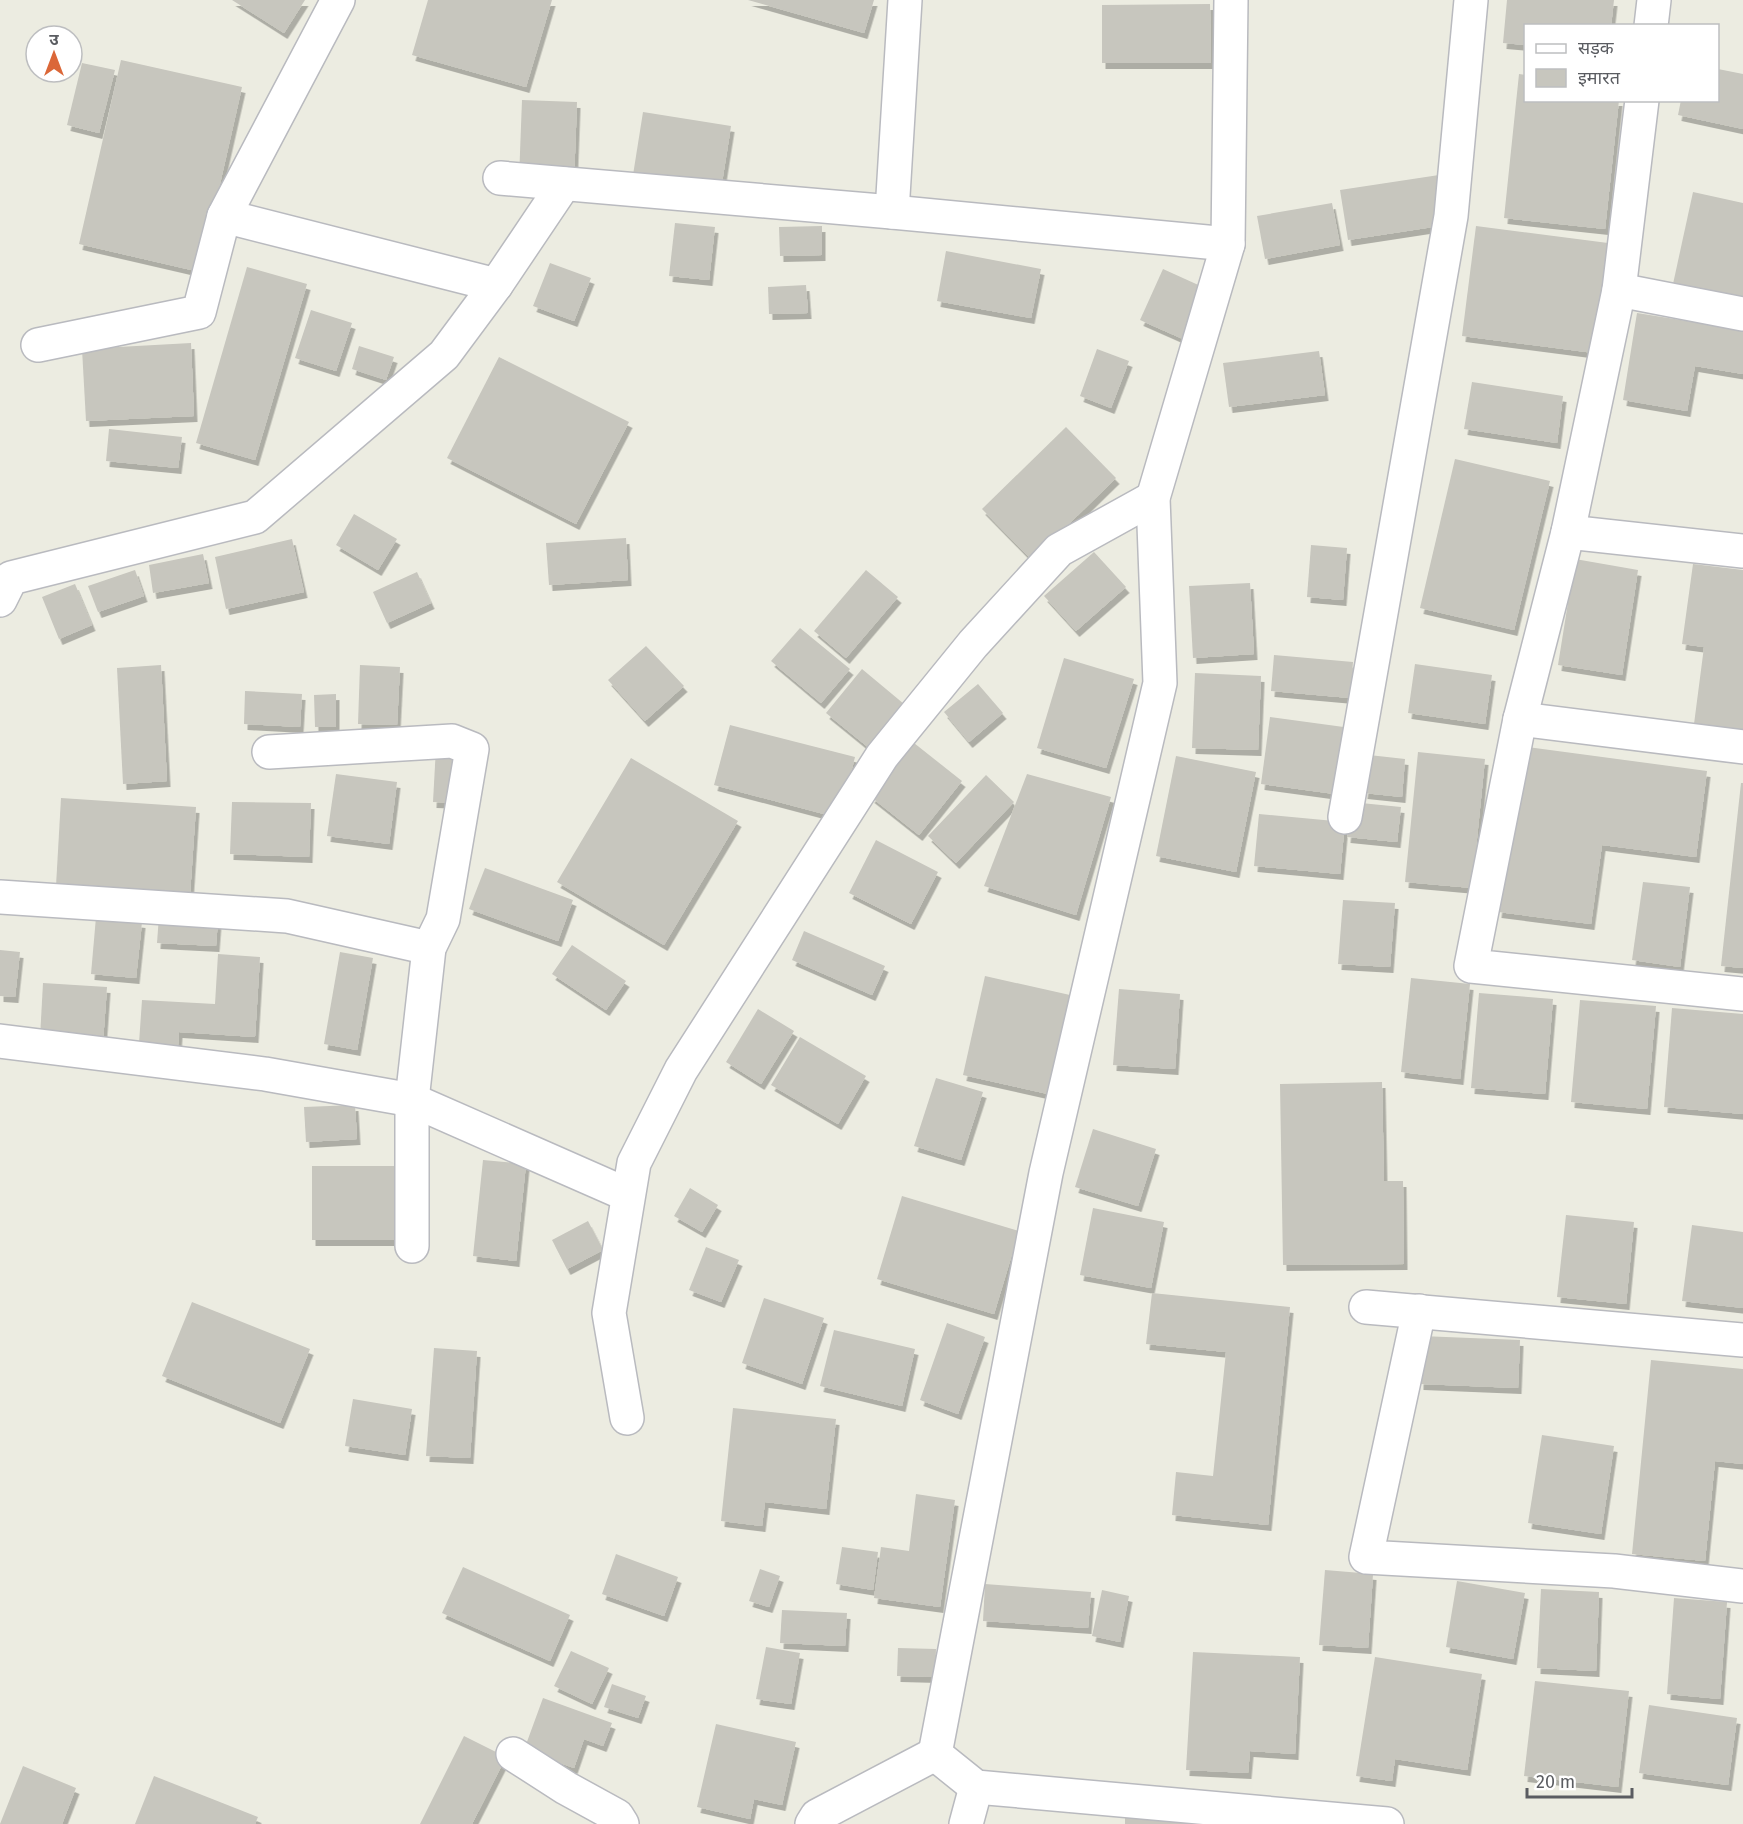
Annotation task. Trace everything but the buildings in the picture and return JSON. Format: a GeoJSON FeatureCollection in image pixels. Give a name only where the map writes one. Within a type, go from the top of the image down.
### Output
{"type":"FeatureCollection","features":[{"type":"Feature","properties":{"kind":"street"},"geometry":{"type":"LineString","coordinates":[[38,345],[199,312],[224,216],[338,0]]}},
{"type":"Feature","properties":{"kind":"street"},"geometry":{"type":"LineString","coordinates":[[892,212],[905,0]]}},
{"type":"Feature","properties":{"kind":"street"},"geometry":{"type":"LineString","coordinates":[[935,1754],[1046,1173],[1160,683],[1153,498],[1228,244],[1231,0]]}},
{"type":"Feature","properties":{"kind":"street"},"geometry":{"type":"LineString","coordinates":[[1345,817],[1450,216],[1471,0]]}},
{"type":"Feature","properties":{"kind":"street"},"geometry":{"type":"LineString","coordinates":[[1651,24],[1654,0]]}},
{"type":"Feature","properties":{"kind":"street"},"geometry":{"type":"LineString","coordinates":[[1642,102],[1619,290],[1568,532],[1520,719],[1471,966],[1743,994]]}},
{"type":"Feature","properties":{"kind":"street"},"geometry":{"type":"LineString","coordinates":[[500,178],[1228,244]]}},
{"type":"Feature","properties":{"kind":"street"},"geometry":{"type":"LineString","coordinates":[[0,600],[11,578],[255,517],[444,355],[496,285],[564,184]]}},
{"type":"Feature","properties":{"kind":"street"},"geometry":{"type":"LineString","coordinates":[[224,216],[496,285]]}},
{"type":"Feature","properties":{"kind":"street"},"geometry":{"type":"LineString","coordinates":[[1619,290],[1743,314]]}},
{"type":"Feature","properties":{"kind":"street"},"geometry":{"type":"LineString","coordinates":[[627,1418],[609,1313],[634,1163],[681,1070],[882,756],[974,644],[1059,550],[1153,498]]}},
{"type":"Feature","properties":{"kind":"street"},"geometry":{"type":"LineString","coordinates":[[1568,532],[1743,551]]}},
{"type":"Feature","properties":{"kind":"street"},"geometry":{"type":"LineString","coordinates":[[1520,719],[1743,747]]}},
{"type":"Feature","properties":{"kind":"street"},"geometry":{"type":"LineString","coordinates":[[269,752],[452,741],[472,749],[443,919],[429,948],[412,1100],[412,1246]]}},
{"type":"Feature","properties":{"kind":"street"},"geometry":{"type":"LineString","coordinates":[[0,897],[287,916],[429,948]]}},
{"type":"Feature","properties":{"kind":"street"},"geometry":{"type":"LineString","coordinates":[[0,1041],[264,1074],[412,1100],[628,1195]]}},
{"type":"Feature","properties":{"kind":"street"},"geometry":{"type":"LineString","coordinates":[[1366,1306],[1743,1340]]}},
{"type":"Feature","properties":{"kind":"street"},"geometry":{"type":"LineString","coordinates":[[1419,1311],[1366,1557],[1614,1571],[1743,1586]]}},
{"type":"Feature","properties":{"kind":"street"},"geometry":{"type":"LineString","coordinates":[[513,1754],[566,1788],[617,1816],[621,1824]]}},
{"type":"Feature","properties":{"kind":"street"},"geometry":{"type":"LineString","coordinates":[[935,1754],[976,1787],[1344,1822],[1387,1824]]}},
{"type":"Feature","properties":{"kind":"street"},"geometry":{"type":"LineString","coordinates":[[812,1824],[817,1816],[935,1754]]}},
{"type":"Feature","properties":{"kind":"street"},"geometry":{"type":"LineString","coordinates":[[966,1824],[976,1787]]}}]}
